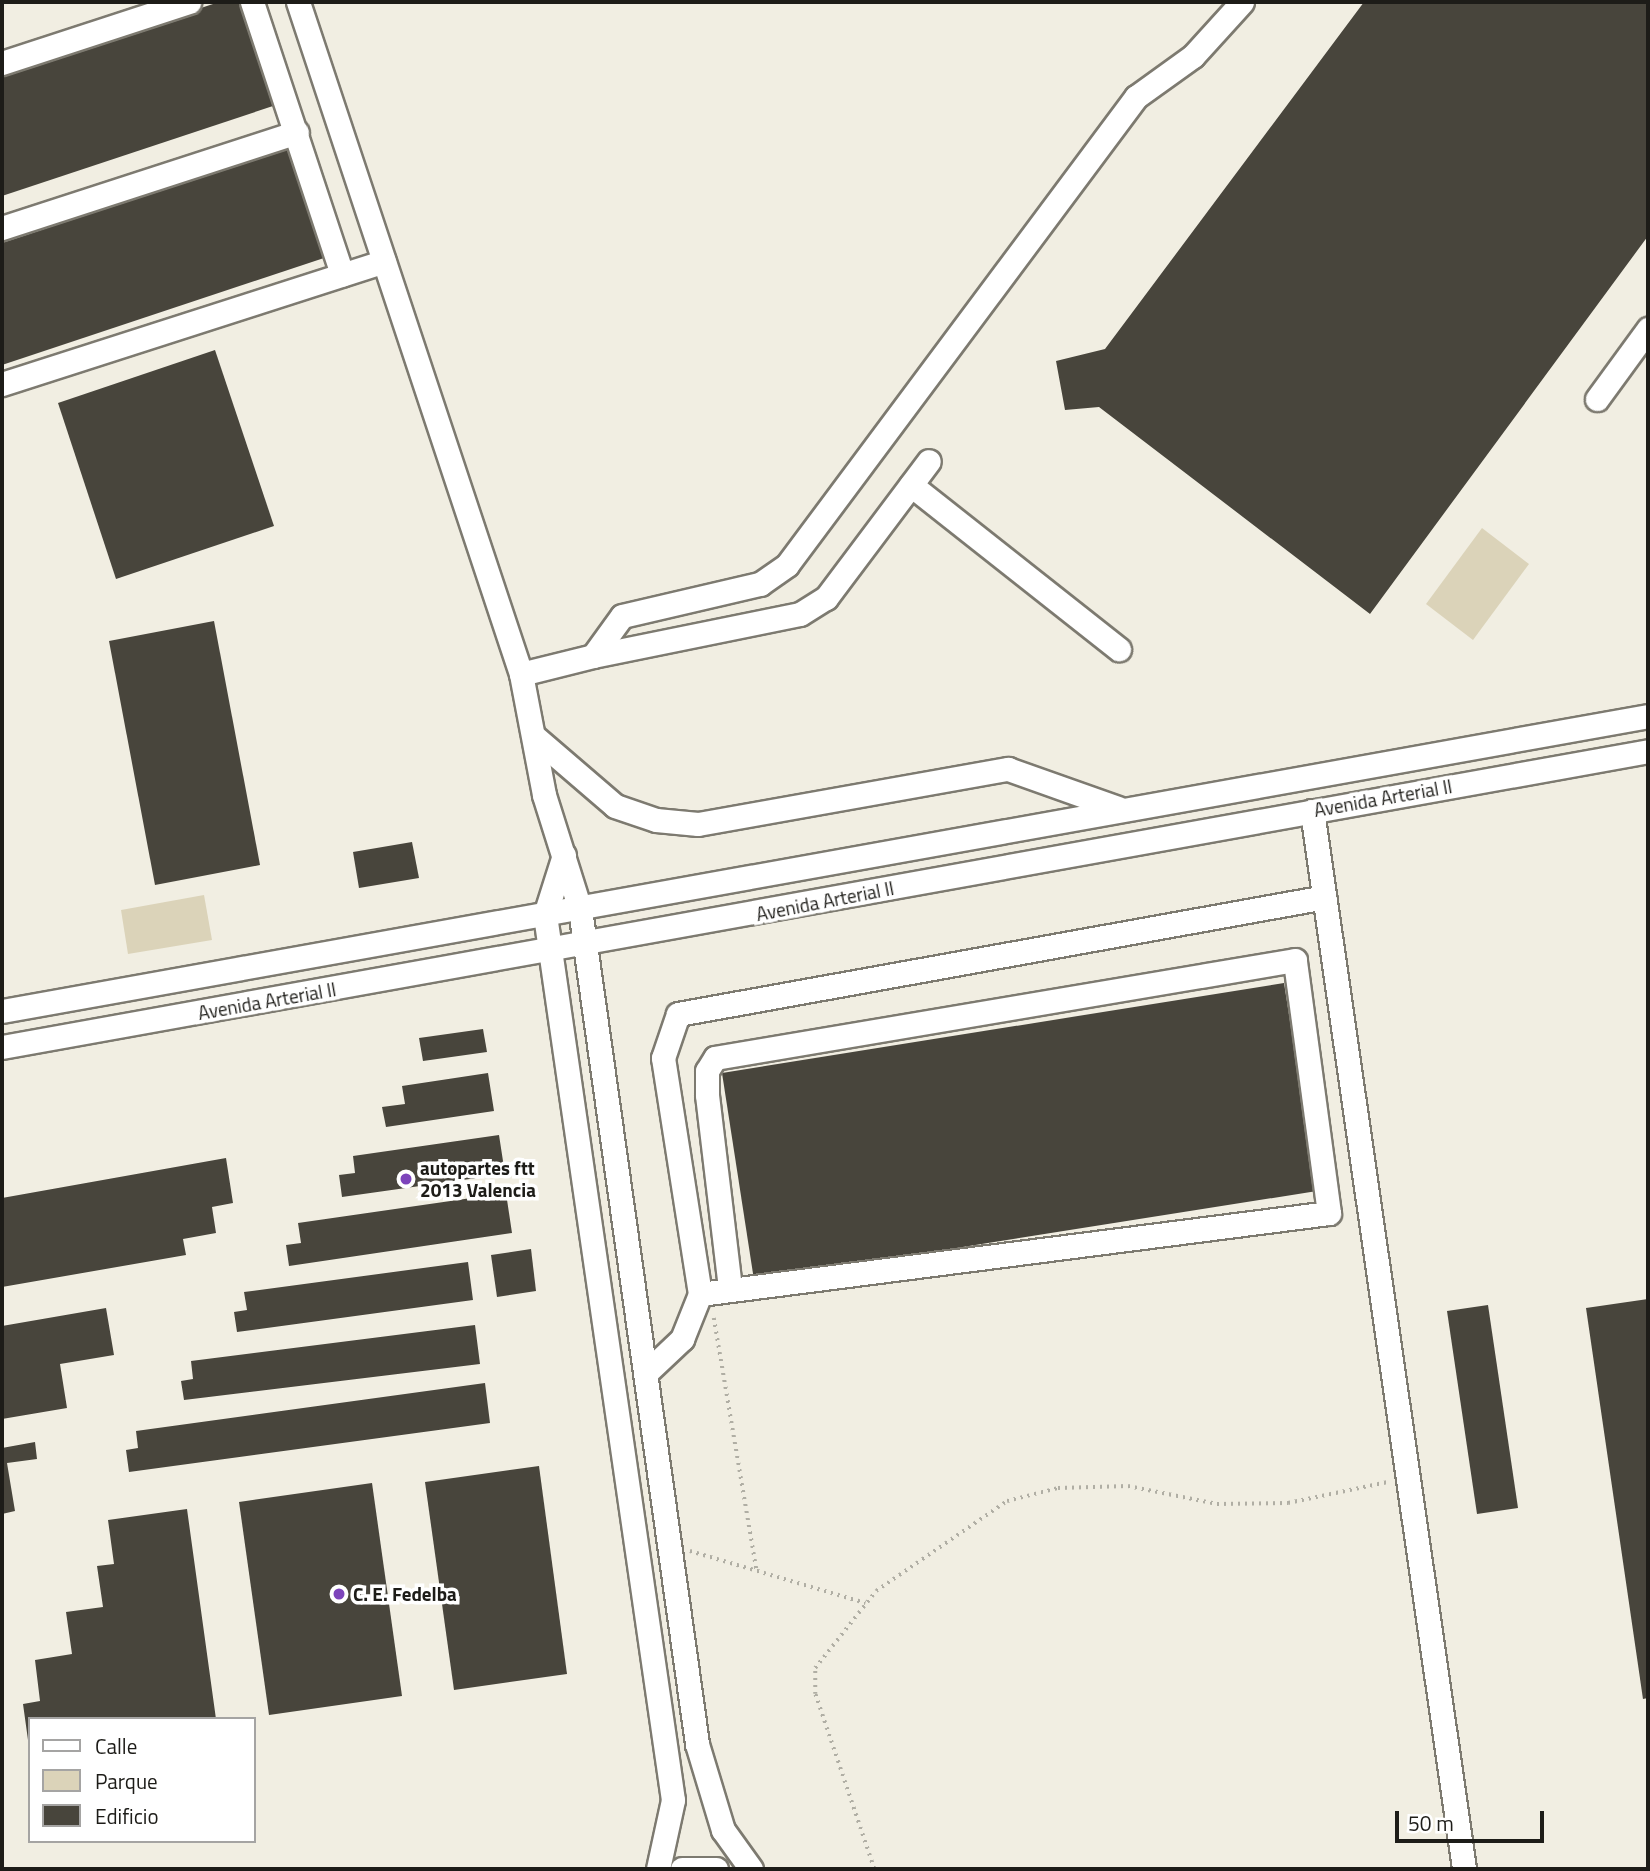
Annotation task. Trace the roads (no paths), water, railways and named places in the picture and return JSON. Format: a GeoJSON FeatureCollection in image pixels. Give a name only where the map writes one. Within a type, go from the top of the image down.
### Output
{"type":"FeatureCollection","features":[{"type":"Feature","properties":{"kind":"street"},"geometry":{"type":"LineString","coordinates":[[2,63],[189,2]]}},
{"type":"Feature","properties":{"kind":"street"},"geometry":{"type":"LineString","coordinates":[[253,2],[342,274]]}},
{"type":"Feature","properties":{"kind":"street"},"geometry":{"type":"LineString","coordinates":[[298,2],[521,674],[536,738],[544,795],[580,909],[669,1544],[709,1796],[751,1869]]}},
{"type":"Feature","properties":{"kind":"street"},"geometry":{"type":"LineString","coordinates":[[593,656],[622,616],[760,584],[787,565],[1136,97],[1193,55],[1242,2]]}},
{"type":"Feature","properties":{"kind":"street"},"geometry":{"type":"LineString","coordinates":[[2,228],[297,132]]}},
{"type":"Feature","properties":{"kind":"street"},"geometry":{"type":"LineString","coordinates":[[2,384],[384,261]]}},
{"type":"Feature","properties":{"kind":"street"},"geometry":{"type":"LineString","coordinates":[[1598,399],[1648,329]]}},
{"type":"Feature","properties":{"kind":"street"},"geometry":{"type":"LineString","coordinates":[[521,674],[593,656],[800,614],[826,598],[929,461]]}},
{"type":"Feature","properties":{"kind":"street"},"geometry":{"type":"LineString","coordinates":[[911,485],[1119,649]]}},
{"type":"Feature","properties":{"kind":"street","name":"Avenida Arterial II"},"geometry":{"type":"LineString","coordinates":[[2,1011],[580,909],[1118,808],[1648,716]]}},
{"type":"Feature","properties":{"kind":"street"},"geometry":{"type":"LineString","coordinates":[[536,738],[615,806],[656,820],[698,824],[1008,769],[1118,808]]}},
{"type":"Feature","properties":{"kind":"street","name":"Avenida Arterial II"},"geometry":{"type":"LineString","coordinates":[[2,1047],[587,946],[1648,751]]}},
{"type":"Feature","properties":{"kind":"street"},"geometry":{"type":"LineString","coordinates":[[1312,811],[1464,1869]]}},
{"type":"Feature","properties":{"kind":"street"},"geometry":{"type":"LineString","coordinates":[[564,855],[545,915],[673,1800],[658,1869]]}},
{"type":"Feature","properties":{"kind":"street"},"geometry":{"type":"LineString","coordinates":[[713,1291],[663,1058],[678,1014],[1325,897]]}},
{"type":"Feature","properties":{"kind":"street"},"geometry":{"type":"LineString","coordinates":[[646,1373],[682,1339],[713,1291],[707,1071],[715,1058],[1295,960],[1329,1213],[713,1291]]}},
{"type":"Feature","properties":{"kind":"street"},"geometry":{"type":"LineString","coordinates":[[682,1869],[716,1869]]}},
{"type":"Feature","properties":{"kind":"place","name":"autopartes ftt 2013 Valencia"},"geometry":{"type":"Point","coordinates":[406,1179]}},
{"type":"Feature","properties":{"kind":"place","name":"C. E. Fedelba"},"geometry":{"type":"Point","coordinates":[339,1594]}}]}
